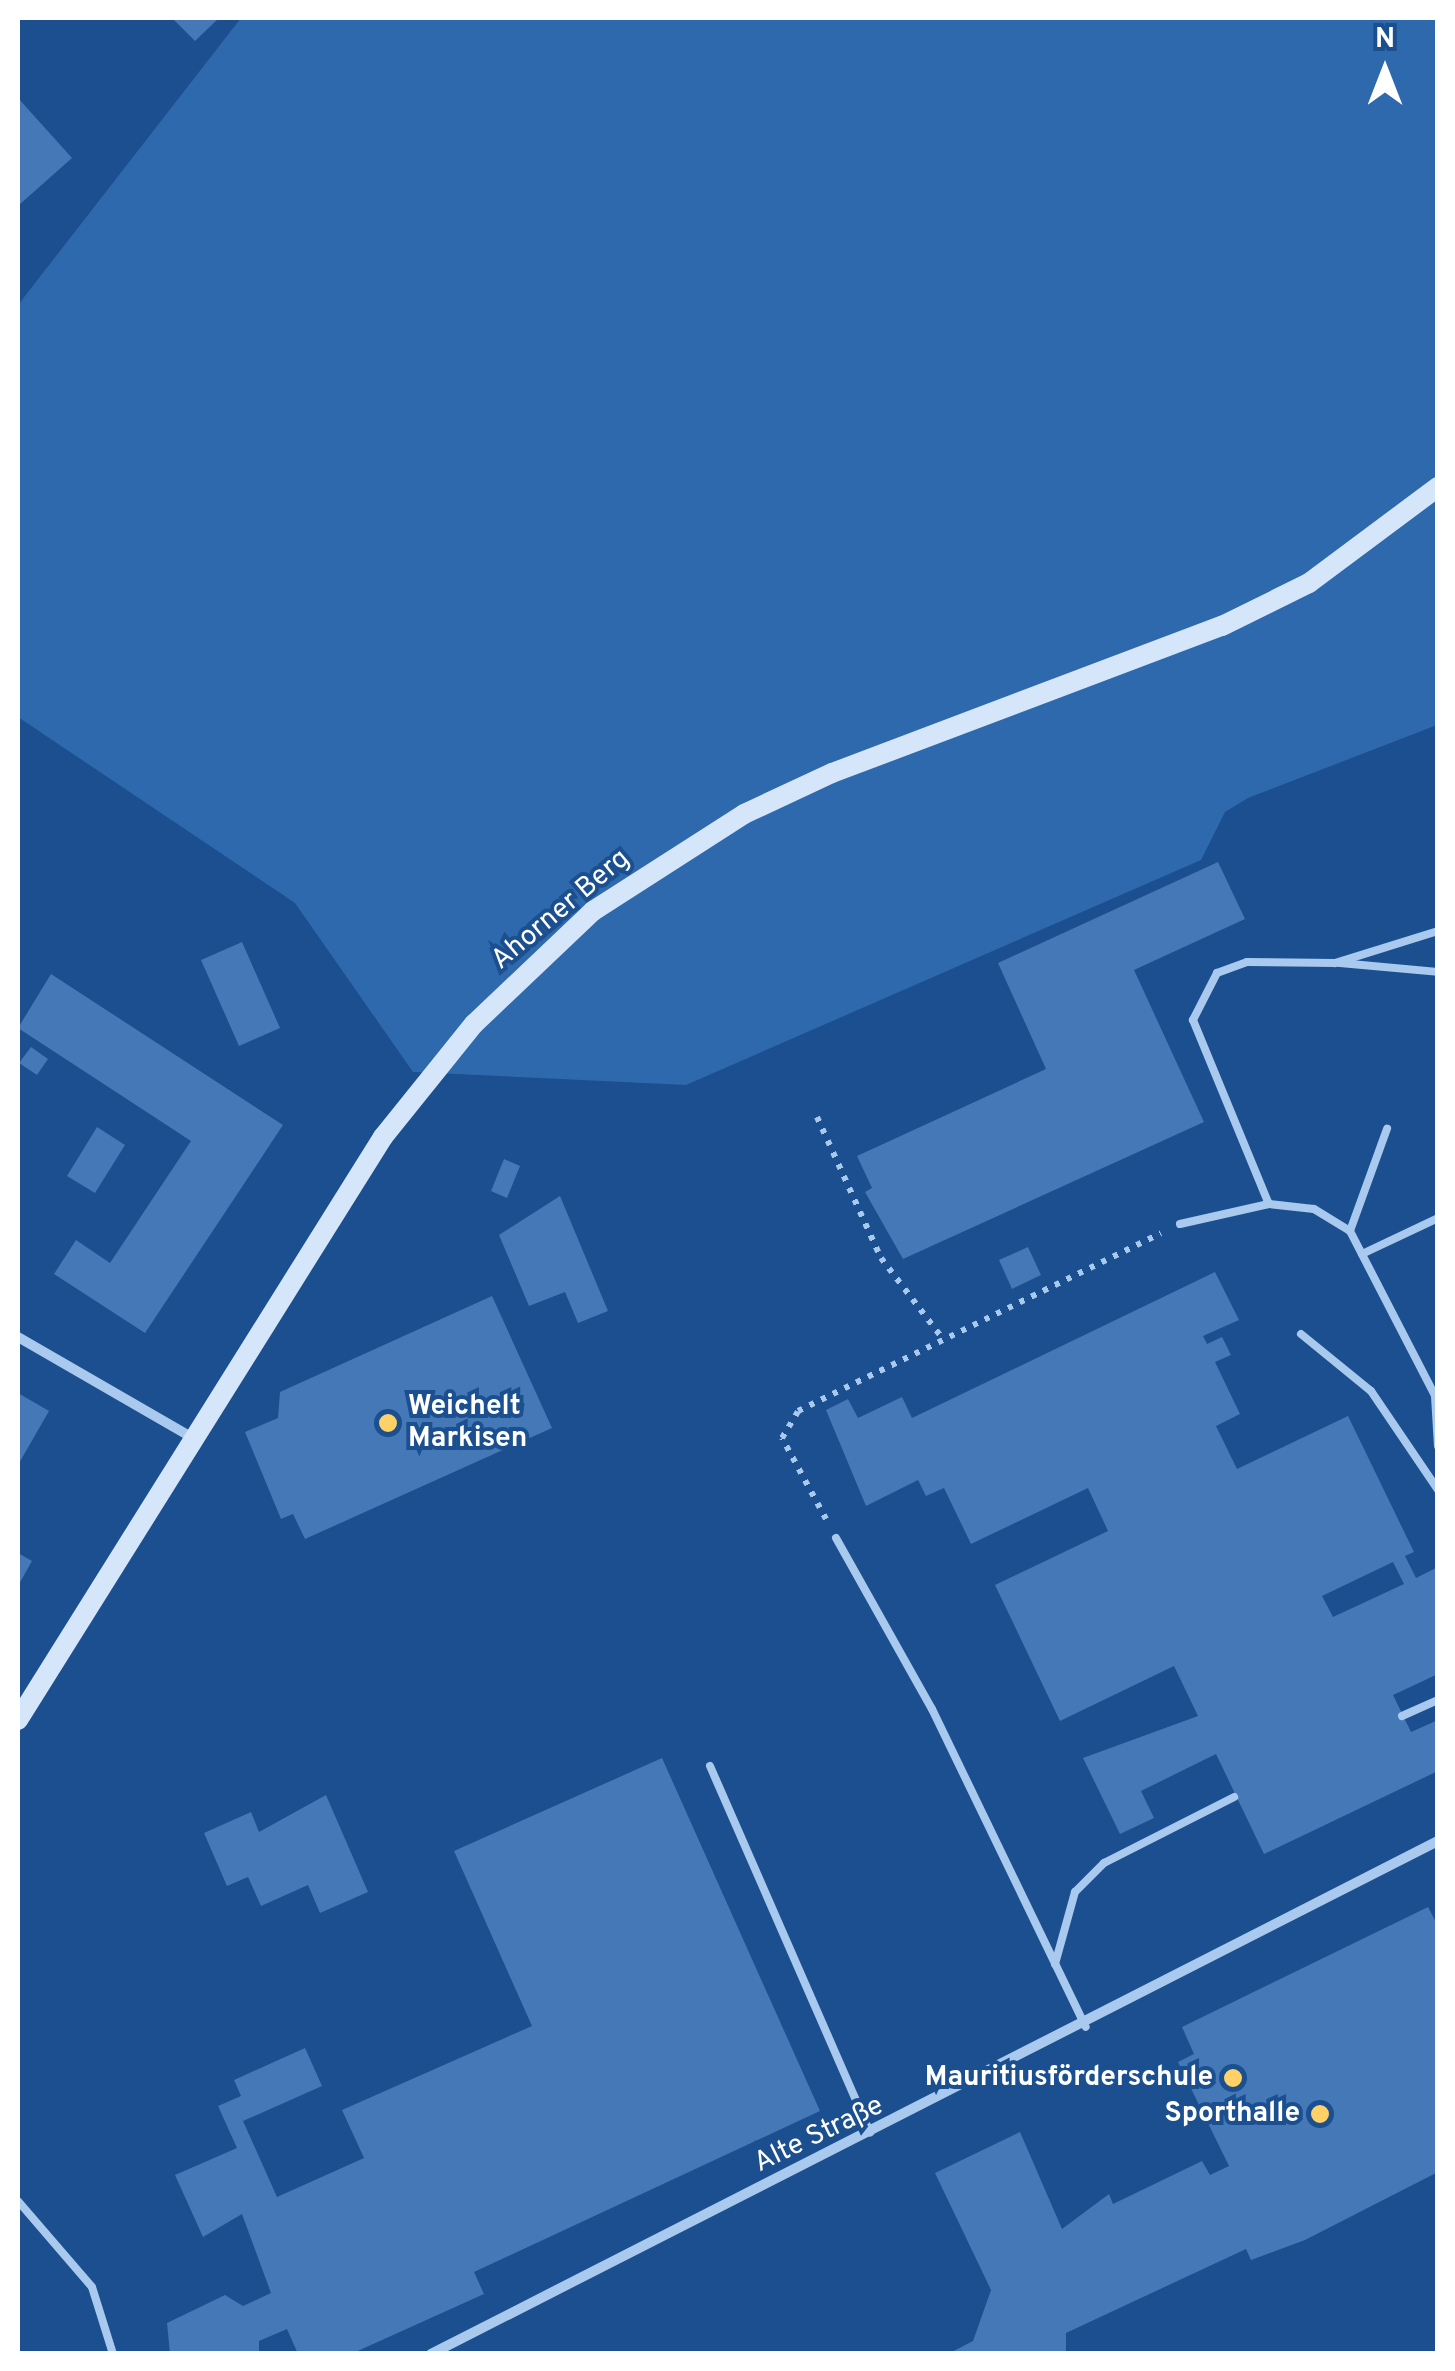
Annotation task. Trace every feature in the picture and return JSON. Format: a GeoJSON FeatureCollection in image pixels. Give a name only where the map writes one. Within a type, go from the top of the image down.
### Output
{"type":"FeatureCollection","features":[{"type":"Feature","properties":{"kind":"street","name":"Ahorner Berg"},"geometry":{"type":"LineString","coordinates":[[18,1720],[191,1437],[383,1138],[474,1024],[594,911],[744,814],[832,772],[1222,626],[1309,584],[1438,487]]}},
{"type":"Feature","properties":{"kind":"street"},"geometry":{"type":"LineString","coordinates":[[18,1337],[191,1437]]}},
{"type":"Feature","properties":{"kind":"street","name":"Alte Straße"},"geometry":{"type":"LineString","coordinates":[[431,2354],[1086,2027],[1438,1841]]}},
{"type":"Feature","properties":{"kind":"lane"},"geometry":{"type":"LineString","coordinates":[[1336,963],[1438,931]]}},
{"type":"Feature","properties":{"kind":"lane"},"geometry":{"type":"LineString","coordinates":[[1269,1204],[1192,1020],[1198,996],[1217,973],[1247,962],[1336,963],[1438,972]]}},
{"type":"Feature","properties":{"kind":"lane"},"geometry":{"type":"LineString","coordinates":[[1350,1231],[1387,1129]]}},
{"type":"Feature","properties":{"kind":"lane"},"geometry":{"type":"LineString","coordinates":[[1180,1224],[1269,1204],[1314,1209],[1350,1231],[1435,1396],[1438,1446]]}},
{"type":"Feature","properties":{"kind":"lane"},"geometry":{"type":"LineString","coordinates":[[1362,1254],[1438,1218]]}},
{"type":"Feature","properties":{"kind":"lane"},"geometry":{"type":"LineString","coordinates":[[1301,1334],[1371,1391],[1438,1490]]}},
{"type":"Feature","properties":{"kind":"lane"},"geometry":{"type":"LineString","coordinates":[[836,1538],[1086,2027]]}},
{"type":"Feature","properties":{"kind":"lane"},"geometry":{"type":"LineString","coordinates":[[1402,1716],[1438,1700]]}},
{"type":"Feature","properties":{"kind":"lane"},"geometry":{"type":"LineString","coordinates":[[710,1766],[870,2134]]}},
{"type":"Feature","properties":{"kind":"lane"},"geometry":{"type":"LineString","coordinates":[[1055,1964],[1075,1892],[1104,1864],[1234,1797]]}},
{"type":"Feature","properties":{"kind":"lane"},"geometry":{"type":"LineString","coordinates":[[18,2201],[92,2286],[113,2354]]}},
{"type":"Feature","properties":{"kind":"path"},"geometry":{"type":"LineString","coordinates":[[816,1117],[881,1258],[943,1339]]}},
{"type":"Feature","properties":{"kind":"path"},"geometry":{"type":"LineString","coordinates":[[836,1538],[782,1438],[798,1411],[1180,1224]]}},
{"type":"Feature","properties":{"kind":"shaded area"},"geometry":{"type":"Polygon","coordinates":[[[241,18],[1437,18],[1437,725],[1248,798],[1225,812],[1201,860],[686,1085],[413,1072],[295,903],[18,717],[18,305],[241,18]]]}},
{"type":"Feature","properties":{"kind":"building"},"geometry":{"type":"Polygon","coordinates":[[[172,18],[219,18],[195,41],[172,18]]]}},
{"type":"Feature","properties":{"kind":"building"},"geometry":{"type":"Polygon","coordinates":[[[18,98],[72,158],[19,205],[18,203],[18,98]]]}},
{"type":"Feature","properties":{"kind":"building"},"geometry":{"type":"Polygon","coordinates":[[[1218,862],[1245,919],[1134,970],[1204,1122],[903,1259],[865,1192],[872,1188],[857,1156],[1046,1069],[998,963],[1218,862]]]}},
{"type":"Feature","properties":{"kind":"building"},"geometry":{"type":"Polygon","coordinates":[[[242,942],[280,1028],[239,1046],[201,960],[242,942]]]}},
{"type":"Feature","properties":{"kind":"building"},"geometry":{"type":"Polygon","coordinates":[[[51,974],[283,1125],[145,1333],[54,1274],[76,1240],[110,1263],[191,1141],[18,1028],[51,974]]]}},
{"type":"Feature","properties":{"kind":"building"},"geometry":{"type":"Polygon","coordinates":[[[31,1047],[48,1059],[37,1075],[19,1063],[31,1047]]]}},
{"type":"Feature","properties":{"kind":"building"},"geometry":{"type":"Polygon","coordinates":[[[97,1127],[125,1145],[95,1193],[67,1176],[97,1127]]]}},
{"type":"Feature","properties":{"kind":"building"},"geometry":{"type":"Polygon","coordinates":[[[504,1159],[520,1166],[507,1198],[491,1191],[504,1159]]]}},
{"type":"Feature","properties":{"kind":"building"},"geometry":{"type":"Polygon","coordinates":[[[560,1196],[608,1311],[578,1323],[565,1292],[529,1306],[499,1235],[560,1196]]]}},
{"type":"Feature","properties":{"kind":"building"},"geometry":{"type":"Polygon","coordinates":[[[1028,1247],[1041,1275],[1012,1289],[999,1260],[1028,1247]]]}},
{"type":"Feature","properties":{"kind":"building"},"geometry":{"type":"Polygon","coordinates":[[[1215,1272],[1239,1320],[1203,1336],[1207,1344],[1222,1337],[1231,1355],[1215,1362],[1240,1414],[1216,1426],[1237,1469],[1348,1416],[1414,1552],[1405,1556],[1416,1578],[1438,1567],[1438,1674],[1393,1695],[1411,1732],[1438,1720],[1438,1771],[1264,1854],[1216,1754],[1141,1791],[1154,1818],[1120,1834],[1083,1758],[1198,1716],[1174,1666],[1060,1721],[995,1585],[1108,1531],[1088,1488],[971,1544],[944,1488],[926,1496],[918,1480],[866,1506],[826,1410],[848,1399],[858,1418],[902,1397],[912,1418],[1215,1272]],[[1393,1562],[1322,1596],[1333,1617],[1404,1584],[1393,1562]]]}},
{"type":"Feature","properties":{"kind":"building","name":"Weichelt Markisen"},"geometry":{"type":"Polygon","coordinates":[[[492,1296],[552,1428],[305,1539],[293,1514],[281,1519],[245,1432],[278,1418],[280,1392],[492,1296]]]}},
{"type":"Feature","properties":{"kind":"building"},"geometry":{"type":"Polygon","coordinates":[[[18,1393],[49,1411],[18,1465],[18,1393]]]}},
{"type":"Feature","properties":{"kind":"building"},"geometry":{"type":"Polygon","coordinates":[[[18,1553],[32,1561],[18,1586],[18,1553]]]}},
{"type":"Feature","properties":{"kind":"building"},"geometry":{"type":"Polygon","coordinates":[[[662,1758],[820,2111],[474,2272],[484,2294],[351,2354],[298,2354],[287,2329],[259,2341],[259,2354],[170,2354],[167,2323],[225,2295],[243,2306],[271,2293],[242,2214],[203,2237],[175,2175],[237,2148],[218,2106],[241,2096],[234,2080],[305,2048],[322,2086],[243,2121],[277,2197],[364,2158],[342,2110],[532,2026],[454,1851],[662,1758]]]}},
{"type":"Feature","properties":{"kind":"building"},"geometry":{"type":"Polygon","coordinates":[[[326,1795],[368,1892],[320,1913],[308,1885],[261,1906],[248,1877],[227,1886],[204,1833],[251,1812],[259,1832],[326,1795]]]}},
{"type":"Feature","properties":{"kind":"building","name":"Sporthalle"},"geometry":{"type":"Polygon","coordinates":[[[1428,1907],[1438,1926],[1438,2172],[1305,2240],[1251,2260],[1246,2249],[1066,2333],[1066,2354],[948,2354],[973,2341],[991,2290],[935,2173],[1020,2132],[1062,2229],[1109,2194],[1113,2204],[1202,2161],[1210,2175],[1229,2166],[1178,2062],[1194,2054],[1182,2027],[1428,1907]]]}},
{"type":"Feature","properties":{"kind":"place","name":"Weichelt Markisen"},"geometry":{"type":"Point","coordinates":[388,1423]}},
{"type":"Feature","properties":{"kind":"place","name":"Mauritiusförderschule"},"geometry":{"type":"Point","coordinates":[1233,2078]}},
{"type":"Feature","properties":{"kind":"place","name":"Sporthalle"},"geometry":{"type":"Point","coordinates":[1320,2114]}}]}
